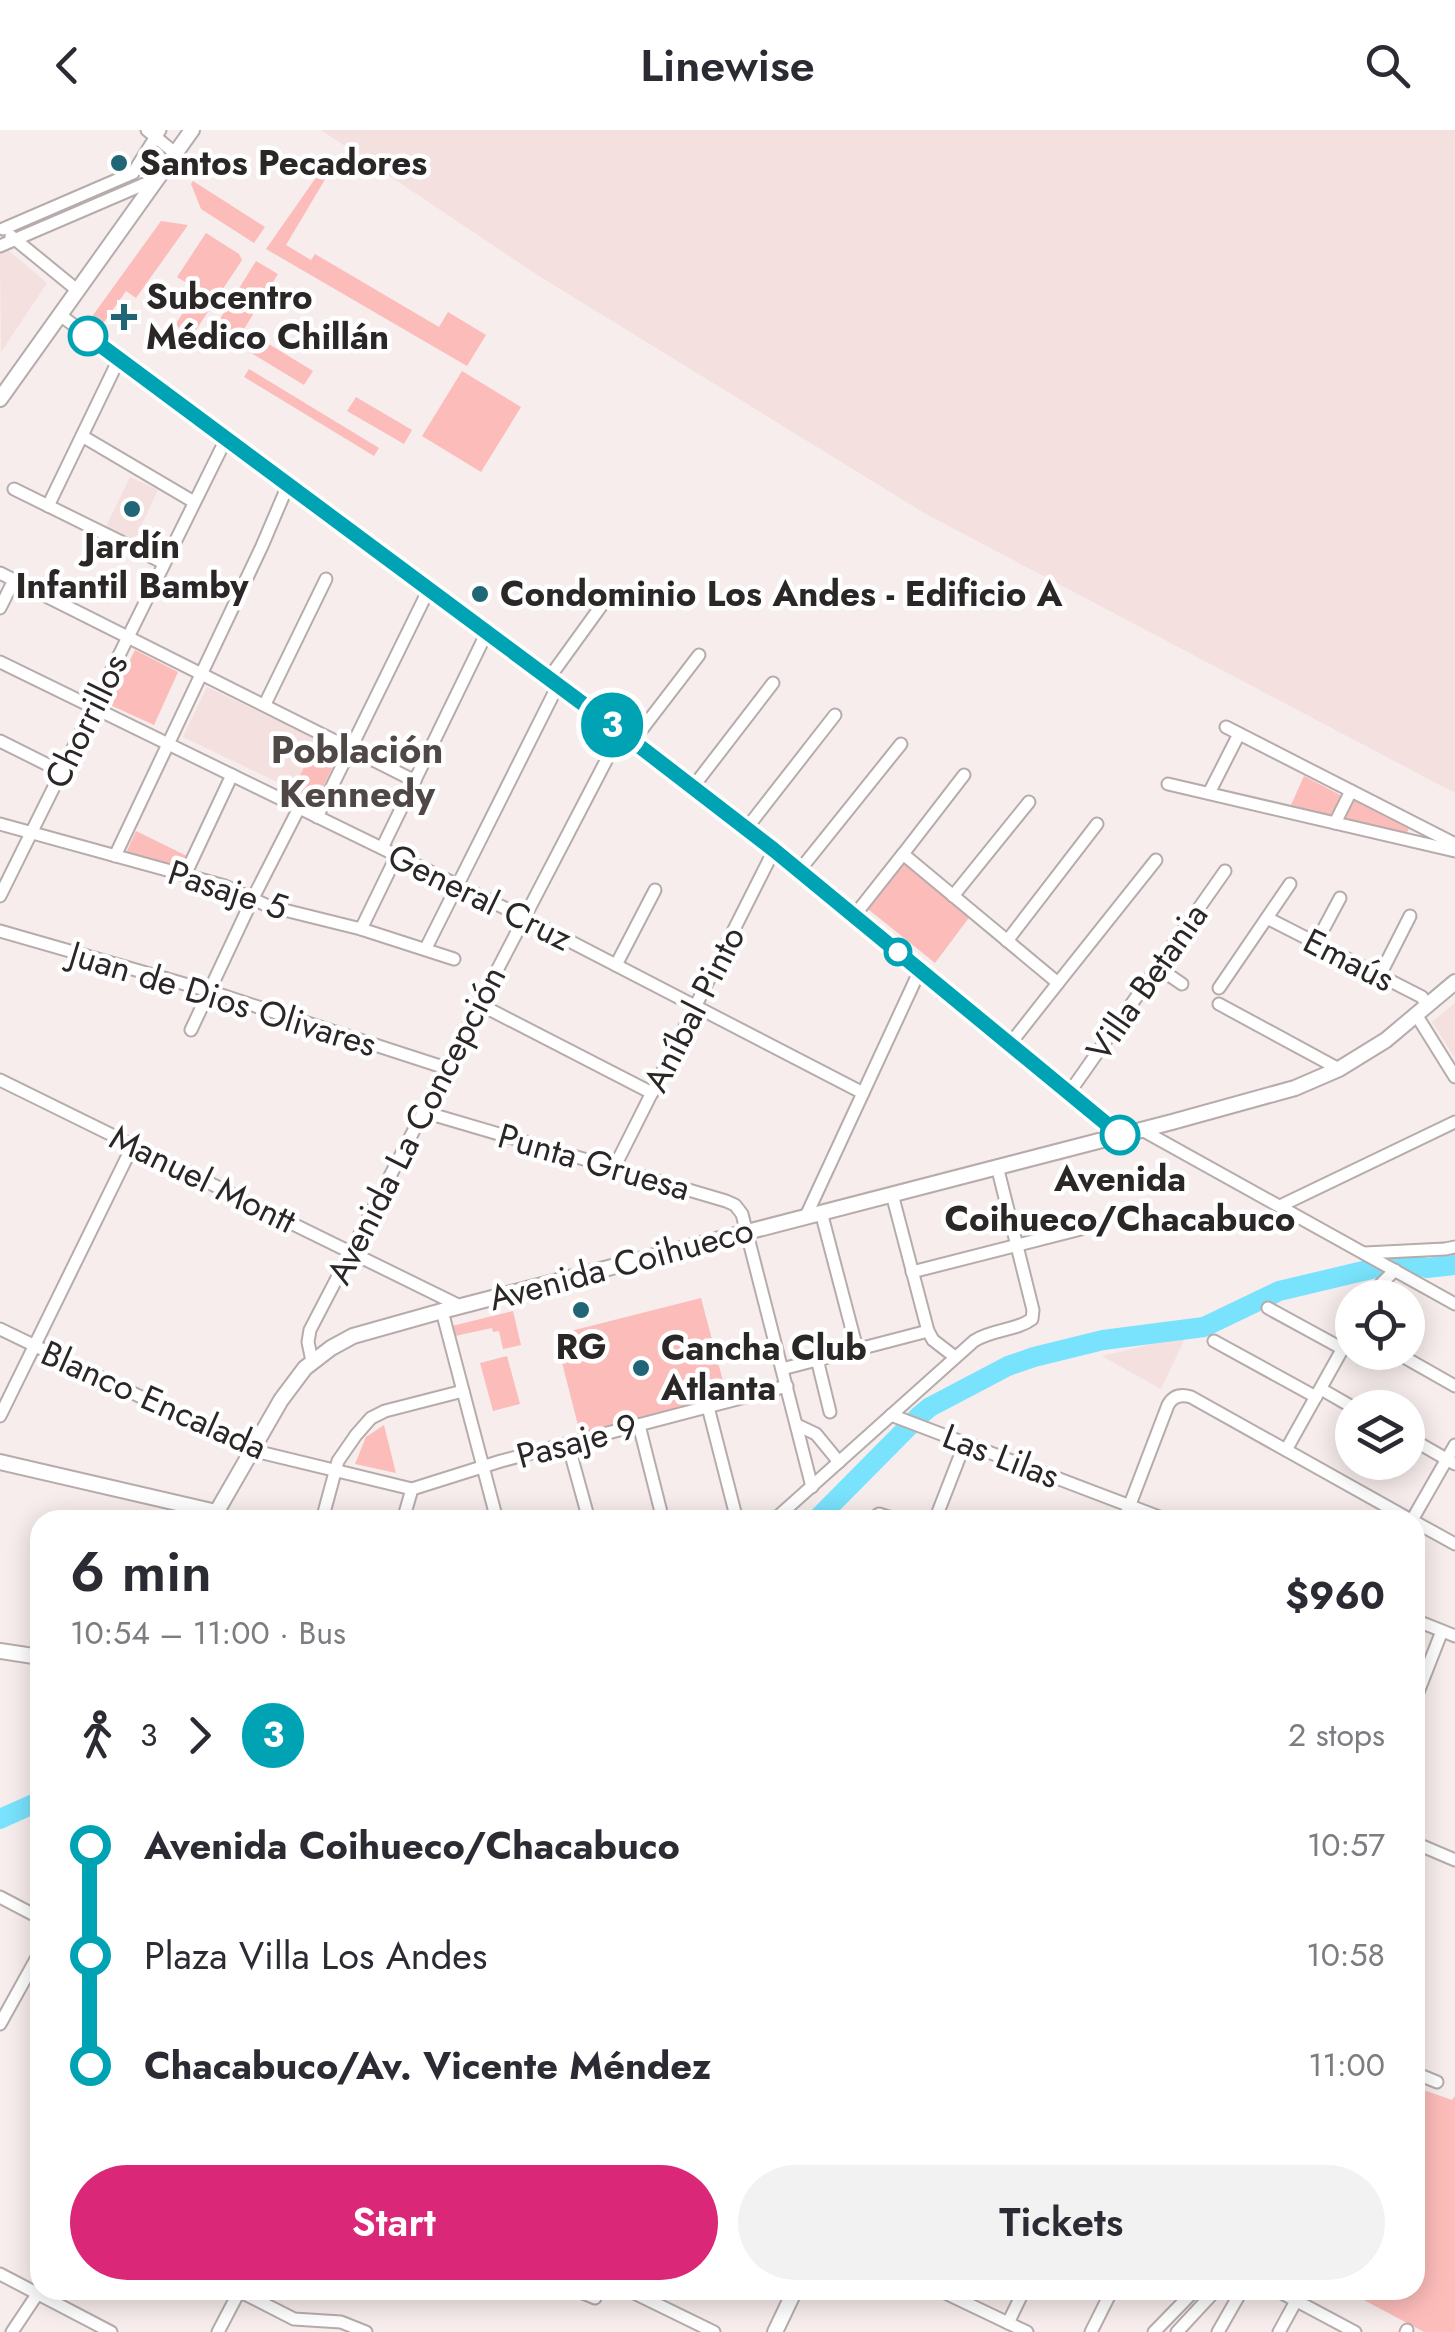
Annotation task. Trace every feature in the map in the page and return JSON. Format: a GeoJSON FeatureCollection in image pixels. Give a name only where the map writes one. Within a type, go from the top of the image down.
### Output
{"type":"FeatureCollection","features":[{"type":"Feature","properties":{"kind":"main road"},"geometry":{"type":"LineString","coordinates":[[0,399],[192,130]]}},
{"type":"Feature","properties":{"kind":"main road","name":"Avenida Coihueco"},"geometry":{"type":"LineString","coordinates":[[217,1510],[288,1388],[312,1361],[354,1336],[1282,1092],[1339,1069],[1386,1040],[1455,982]]}},
{"type":"Feature","properties":{"kind":"main road"},"geometry":{"type":"LineString","coordinates":[[0,1462],[190,1510]]}},
{"type":"Feature","properties":{"kind":"main road"},"geometry":{"type":"LineString","coordinates":[[0,1650],[30,1655]]}},
{"type":"Feature","properties":{"kind":"main road"},"geometry":{"type":"LineString","coordinates":[[776,2332],[786,2300]]}},
{"type":"Feature","properties":{"kind":"street"},"geometry":{"type":"LineString","coordinates":[[77,290],[2,228],[132,173],[154,132],[176,152]]}},
{"type":"Feature","properties":{"kind":"street"},"geometry":{"type":"LineString","coordinates":[[0,246],[156,179]]}},
{"type":"Feature","properties":{"kind":"street"},"geometry":{"type":"LineString","coordinates":[[60,315],[746,828],[1120,1135]]}},
{"type":"Feature","properties":{"kind":"street"},"geometry":{"type":"LineString","coordinates":[[48,506],[120,360]]}},
{"type":"Feature","properties":{"kind":"street"},"geometry":{"type":"LineString","coordinates":[[82,436],[194,502]]}},
{"type":"Feature","properties":{"kind":"street","name":"Chorrillos"},"geometry":{"type":"LineString","coordinates":[[0,896],[226,439]]}},
{"type":"Feature","properties":{"kind":"street"},"geometry":{"type":"LineString","coordinates":[[115,856],[288,485]]}},
{"type":"Feature","properties":{"kind":"street"},"geometry":{"type":"LineString","coordinates":[[14,489],[164,564]]}},
{"type":"Feature","properties":{"kind":"street"},"geometry":{"type":"LineString","coordinates":[[0,573],[415,780]]}},
{"type":"Feature","properties":{"kind":"street"},"geometry":{"type":"LineString","coordinates":[[264,704],[326,579]]}},
{"type":"Feature","properties":{"kind":"street"},"geometry":{"type":"LineString","coordinates":[[0,608],[14,580]]}},
{"type":"Feature","properties":{"kind":"street"},"geometry":{"type":"LineString","coordinates":[[317,817],[428,589]]}},
{"type":"Feature","properties":{"kind":"street"},"geometry":{"type":"LineString","coordinates":[[426,948],[553,682],[604,602]]}},
{"type":"Feature","properties":{"kind":"street"},"geometry":{"type":"LineString","coordinates":[[382,848],[487,632]]}},
{"type":"Feature","properties":{"kind":"street"},"geometry":{"type":"LineString","coordinates":[[633,741],[699,655]]}},
{"type":"Feature","properties":{"kind":"street","name":"General Cruz"},"geometry":{"type":"LineString","coordinates":[[0,662],[523,917],[863,1093]]}},
{"type":"Feature","properties":{"kind":"street"},"geometry":{"type":"LineString","coordinates":[[692,787],[773,684]]}},
{"type":"Feature","properties":{"kind":"street"},"geometry":{"type":"LineString","coordinates":[[746,828],[835,715]]}},
{"type":"Feature","properties":{"kind":"street"},"geometry":{"type":"LineString","coordinates":[[1226,727],[1455,848]]}},
{"type":"Feature","properties":{"kind":"street","name":"Avenida La Concepción"},"geometry":{"type":"LineString","coordinates":[[312,1361],[310,1330],[621,732]]}},
{"type":"Feature","properties":{"kind":"street"},"geometry":{"type":"LineString","coordinates":[[1209,793],[1239,734]]}},
{"type":"Feature","properties":{"kind":"street"},"geometry":{"type":"LineString","coordinates":[[0,740],[62,772]]}},
{"type":"Feature","properties":{"kind":"street"},"geometry":{"type":"LineString","coordinates":[[800,871],[901,744]]}},
{"type":"Feature","properties":{"kind":"street"},"geometry":{"type":"LineString","coordinates":[[185,875],[232,775]]}},
{"type":"Feature","properties":{"kind":"street"},"geometry":{"type":"LineString","coordinates":[[854,916],[964,775]]}},
{"type":"Feature","properties":{"kind":"street"},"geometry":{"type":"LineString","coordinates":[[1168,784],[1455,848]]}},
{"type":"Feature","properties":{"kind":"street"},"geometry":{"type":"LineString","coordinates":[[1336,823],[1352,791]]}},
{"type":"Feature","properties":{"kind":"street"},"geometry":{"type":"LineString","coordinates":[[953,896],[1029,802]]}},
{"type":"Feature","properties":{"kind":"street"},"geometry":{"type":"LineString","coordinates":[[190,1030],[299,808]]}},
{"type":"Feature","properties":{"kind":"street","name":"Pasaje 5"},"geometry":{"type":"LineString","coordinates":[[0,824],[224,886],[252,900],[454,959]]}},
{"type":"Feature","properties":{"kind":"street"},"geometry":{"type":"LineString","coordinates":[[1006,940],[1097,824]]}},
{"type":"Feature","properties":{"kind":"street","name":"Aníbal Pinto"},"geometry":{"type":"LineString","coordinates":[[614,1168],[774,850]]}},
{"type":"Feature","properties":{"kind":"street"},"geometry":{"type":"LineString","coordinates":[[902,854],[1058,984]]}},
{"type":"Feature","properties":{"kind":"street"},"geometry":{"type":"LineString","coordinates":[[361,929],[397,855]]}},
{"type":"Feature","properties":{"kind":"street"},"geometry":{"type":"LineString","coordinates":[[1010,1044],[1156,860]]}},
{"type":"Feature","properties":{"kind":"street","name":"Villa Betania"},"geometry":{"type":"LineString","coordinates":[[1069,1093],[1225,871]]}},
{"type":"Feature","properties":{"kind":"street"},"geometry":{"type":"LineString","coordinates":[[1219,988],[1290,884]]}},
{"type":"Feature","properties":{"kind":"street"},"geometry":{"type":"LineString","coordinates":[[616,965],[654,890]]}},
{"type":"Feature","properties":{"kind":"street"},"geometry":{"type":"LineString","coordinates":[[1316,943],[1340,898]]}},
{"type":"Feature","properties":{"kind":"street"},"geometry":{"type":"LineString","coordinates":[[1380,975],[1410,916]]}},
{"type":"Feature","properties":{"kind":"street","name":"Emaús"},"geometry":{"type":"LineString","coordinates":[[1267,918],[1422,996],[1422,1011]]}},
{"type":"Feature","properties":{"kind":"street","name":"Juan de Dios Olivares"},"geometry":{"type":"LineString","coordinates":[[0,931],[209,991],[446,1068]]}},
{"type":"Feature","properties":{"kind":"street"},"geometry":{"type":"LineString","coordinates":[[1157,967],[1182,984]]}},
{"type":"Feature","properties":{"kind":"street"},"geometry":{"type":"LineString","coordinates":[[806,1216],[920,970]]}},
{"type":"Feature","properties":{"kind":"street"},"geometry":{"type":"LineString","coordinates":[[479,1004],[652,1093]]}},
{"type":"Feature","properties":{"kind":"street"},"geometry":{"type":"LineString","coordinates":[[1219,1004],[1339,1069]]}},
{"type":"Feature","properties":{"kind":"street"},"geometry":{"type":"LineString","coordinates":[[1422,1011],[1455,1076]]}},
{"type":"Feature","properties":{"kind":"street","name":"Manuel Montt"},"geometry":{"type":"LineString","coordinates":[[0,1080],[460,1306]]}},
{"type":"Feature","properties":{"kind":"street","name":"Punta Gruesa"},"geometry":{"type":"LineString","coordinates":[[424,1112],[731,1202],[742,1214],[746,1232]]}},
{"type":"Feature","properties":{"kind":"street"},"geometry":{"type":"LineString","coordinates":[[1280,1206],[1455,1122]]}},
{"type":"Feature","properties":{"kind":"street"},"geometry":{"type":"LineString","coordinates":[[1142,1130],[1455,1304]]}},
{"type":"Feature","properties":{"kind":"street"},"geometry":{"type":"LineString","coordinates":[[0,1416],[133,1144]]}},
{"type":"Feature","properties":{"kind":"street"},"geometry":{"type":"LineString","coordinates":[[786,1510],[898,1417],[980,1336],[1025,1324],[1032,1318],[996,1166]]}},
{"type":"Feature","properties":{"kind":"street"},"geometry":{"type":"LineString","coordinates":[[892,1194],[928,1331],[955,1358]]}},
{"type":"Feature","properties":{"kind":"street"},"geometry":{"type":"LineString","coordinates":[[821,1212],[857,1349]]}},
{"type":"Feature","properties":{"kind":"street"},"geometry":{"type":"LineString","coordinates":[[912,1272],[1081,1229]]}},
{"type":"Feature","properties":{"kind":"street"},"geometry":{"type":"LineString","coordinates":[[746,1232],[812,1487]]}},
{"type":"Feature","properties":{"kind":"street"},"geometry":{"type":"LineString","coordinates":[[1369,1256],[1455,1247]]}},
{"type":"Feature","properties":{"kind":"street"},"geometry":{"type":"LineString","coordinates":[[1383,1280],[1392,1268]]}},
{"type":"Feature","properties":{"kind":"street"},"geometry":{"type":"LineString","coordinates":[[1268,1308],[1335,1345]]}},
{"type":"Feature","properties":{"kind":"street"},"geometry":{"type":"LineString","coordinates":[[442,1311],[494,1510]]}},
{"type":"Feature","properties":{"kind":"street","name":"Blanco Encalada"},"geometry":{"type":"LineString","coordinates":[[0,1330],[251,1450],[412,1489]]}},
{"type":"Feature","properties":{"kind":"street"},"geometry":{"type":"LineString","coordinates":[[782,1368],[928,1331]]}},
{"type":"Feature","properties":{"kind":"street"},"geometry":{"type":"LineString","coordinates":[[1214,1341],[1335,1400]]}},
{"type":"Feature","properties":{"kind":"street"},"geometry":{"type":"LineString","coordinates":[[817,1360],[830,1412]]}},
{"type":"Feature","properties":{"kind":"street"},"geometry":{"type":"LineString","coordinates":[[1286,1450],[1335,1363]]}},
{"type":"Feature","properties":{"kind":"street"},"geometry":{"type":"LineString","coordinates":[[1425,1369],[1455,1386]]}},
{"type":"Feature","properties":{"kind":"street","name":"Pasaje 9"},"geometry":{"type":"LineString","coordinates":[[484,1468],[787,1386]]}},
{"type":"Feature","properties":{"kind":"street"},"geometry":{"type":"LineString","coordinates":[[324,1510],[341,1455],[377,1414],[463,1391]]}},
{"type":"Feature","properties":{"kind":"street"},"geometry":{"type":"LineString","coordinates":[[1128,1510],[1168,1405],[1178,1396],[1190,1398],[1393,1510]]}},
{"type":"Feature","properties":{"kind":"street"},"geometry":{"type":"LineString","coordinates":[[708,1407],[734,1510]]}},
{"type":"Feature","properties":{"kind":"street","name":"Las Lilas"},"geometry":{"type":"LineString","coordinates":[[898,1417],[1142,1510]]}},
{"type":"Feature","properties":{"kind":"street"},"geometry":{"type":"LineString","coordinates":[[638,1425],[660,1510]]}},
{"type":"Feature","properties":{"kind":"street"},"geometry":{"type":"LineString","coordinates":[[797,1425],[816,1434],[839,1462]]}},
{"type":"Feature","properties":{"kind":"street"},"geometry":{"type":"LineString","coordinates":[[940,1510],[965,1443]]}},
{"type":"Feature","properties":{"kind":"street"},"geometry":{"type":"LineString","coordinates":[[568,1444],[585,1510]]}},
{"type":"Feature","properties":{"kind":"street"},"geometry":{"type":"LineString","coordinates":[[1420,1510],[1451,1461],[1455,1445]]}},
{"type":"Feature","properties":{"kind":"street"},"geometry":{"type":"LineString","coordinates":[[1425,1446],[1451,1461]]}},
{"type":"Feature","properties":{"kind":"street"},"geometry":{"type":"LineString","coordinates":[[406,1510],[412,1489],[484,1468]]}},
{"type":"Feature","properties":{"kind":"street"},"geometry":{"type":"LineString","coordinates":[[1425,1528],[1455,1544]]}},
{"type":"Feature","properties":{"kind":"street"},"geometry":{"type":"LineString","coordinates":[[1425,1624],[1455,1636]]}},
{"type":"Feature","properties":{"kind":"street"},"geometry":{"type":"LineString","coordinates":[[1425,1674],[1442,1630]]}},
{"type":"Feature","properties":{"kind":"street"},"geometry":{"type":"LineString","coordinates":[[1425,1848],[1455,1860]]}},
{"type":"Feature","properties":{"kind":"street"},"geometry":{"type":"LineString","coordinates":[[0,1898],[30,1913]]}},
{"type":"Feature","properties":{"kind":"street"},"geometry":{"type":"LineString","coordinates":[[0,2024],[30,1970]]}},
{"type":"Feature","properties":{"kind":"street"},"geometry":{"type":"LineString","coordinates":[[1425,2078],[1437,2082]]}},
{"type":"Feature","properties":{"kind":"street"},"geometry":{"type":"LineString","coordinates":[[0,2274],[30,2287]]}},
{"type":"Feature","properties":{"kind":"street"},"geometry":{"type":"LineString","coordinates":[[12,2332],[33,2300]]}},
{"type":"Feature","properties":{"kind":"street"},"geometry":{"type":"LineString","coordinates":[[55,2300],[111,2332]]}},
{"type":"Feature","properties":{"kind":"street"},"geometry":{"type":"LineString","coordinates":[[218,2332],[235,2300]]}},
{"type":"Feature","properties":{"kind":"street"},"geometry":{"type":"LineString","coordinates":[[254,2300],[292,2326],[342,2322],[366,2332]]}},
{"type":"Feature","properties":{"kind":"street"},"geometry":{"type":"LineString","coordinates":[[648,2300],[714,2332]]}},
{"type":"Feature","properties":{"kind":"street"},"geometry":{"type":"LineString","coordinates":[[960,2300],[1028,2332]]}},
{"type":"Feature","properties":{"kind":"street"},"geometry":{"type":"LineString","coordinates":[[1008,2323],[1019,2300]]}},
{"type":"Feature","properties":{"kind":"street"},"geometry":{"type":"LineString","coordinates":[[1090,2332],[1107,2300]]}},
{"type":"Feature","properties":{"kind":"street"},"geometry":{"type":"LineString","coordinates":[[1154,2332],[1185,2300]]}},
{"type":"Feature","properties":{"kind":"street"},"geometry":{"type":"LineString","coordinates":[[1176,2332],[1206,2300]]}},
{"type":"Feature","properties":{"kind":"street"},"geometry":{"type":"LineString","coordinates":[[1218,2332],[1236,2300]]}},
{"type":"Feature","properties":{"kind":"street"},"geometry":{"type":"LineString","coordinates":[[1279,2332],[1296,2300],[1340,2329],[1355,2332]]}},
{"type":"Feature","properties":{"kind":"shaded area"},"geometry":{"type":"Polygon","coordinates":[[[321,130],[1455,130],[1455,793],[926,514],[539,276],[321,130]]]}},
{"type":"Feature","properties":{"kind":"shaded area"},"geometry":{"type":"Polygon","coordinates":[[[324,166],[330,171],[286,245],[311,260],[315,254],[439,327],[448,312],[486,335],[467,366],[266,249],[324,166]]]}},
{"type":"Feature","properties":{"kind":"shaded area"},"geometry":{"type":"Polygon","coordinates":[[[193,181],[265,227],[254,243],[201,209],[193,181]]]}},
{"type":"Feature","properties":{"kind":"shaded area"},"geometry":{"type":"Polygon","coordinates":[[[161,221],[188,225],[136,298],[126,291],[102,325],[91,318],[161,221]]]}},
{"type":"Feature","properties":{"kind":"shaded area"},"geometry":{"type":"Polygon","coordinates":[[[206,233],[242,260],[192,336],[175,325],[198,290],[177,277],[206,233]]]}},
{"type":"Feature","properties":{"kind":"shaded area"},"geometry":{"type":"Polygon","coordinates":[[[8,250],[47,283],[1,352],[0,253],[8,250]]]}},
{"type":"Feature","properties":{"kind":"shaded area"},"geometry":{"type":"Polygon","coordinates":[[[256,261],[278,274],[244,329],[313,371],[304,385],[213,330],[256,261]]]}},
{"type":"Feature","properties":{"kind":"shaded area"},"geometry":{"type":"Polygon","coordinates":[[[249,369],[379,448],[374,456],[244,377],[249,369]]]}},
{"type":"Feature","properties":{"kind":"shaded area"},"geometry":{"type":"Polygon","coordinates":[[[462,371],[521,407],[481,472],[422,436],[462,371]]]}},
{"type":"Feature","properties":{"kind":"shaded area"},"geometry":{"type":"Polygon","coordinates":[[[356,397],[412,430],[404,444],[347,411],[356,397]]]}},
{"type":"Feature","properties":{"kind":"shaded area","name":"Jardín Infantil Bamby"},"geometry":{"type":"Polygon","coordinates":[[[130,477],[158,490],[134,541],[106,527],[130,477]]]}},
{"type":"Feature","properties":{"kind":"shaded area"},"geometry":{"type":"Polygon","coordinates":[[[135,650],[178,672],[154,725],[108,704],[135,650]]]}},
{"type":"Feature","properties":{"kind":"shaded area"},"geometry":{"type":"Polygon","coordinates":[[[207,687],[343,752],[319,802],[183,737],[207,687]]]}},
{"type":"Feature","properties":{"kind":"shaded area"},"geometry":{"type":"Polygon","coordinates":[[[314,747],[337,758],[317,799],[294,788],[314,747]]]}},
{"type":"Feature","properties":{"kind":"shaded area"},"geometry":{"type":"Polygon","coordinates":[[[1304,776],[1344,797],[1334,816],[1291,805],[1304,776]]]}},
{"type":"Feature","properties":{"kind":"shaded area"},"geometry":{"type":"Polygon","coordinates":[[[1353,800],[1409,829],[1406,834],[1343,819],[1353,800]]]}},
{"type":"Feature","properties":{"kind":"shaded area"},"geometry":{"type":"Polygon","coordinates":[[[136,831],[187,856],[182,870],[125,855],[136,831]]]}},
{"type":"Feature","properties":{"kind":"shaded area"},"geometry":{"type":"Polygon","coordinates":[[[906,861],[971,915],[935,963],[868,909],[906,861]]]}},
{"type":"Feature","properties":{"kind":"shaded area"},"geometry":{"type":"Polygon","coordinates":[[[1455,1003],[1455,1058],[1432,1022],[1455,1003]]]}},
{"type":"Feature","properties":{"kind":"shaded area","name":"Cancha Club Atlanta"},"geometry":{"type":"Polygon","coordinates":[[[701,1298],[728,1400],[581,1437],[555,1335],[701,1298]]]}},
{"type":"Feature","properties":{"kind":"shaded area"},"geometry":{"type":"Polygon","coordinates":[[[513,1311],[521,1345],[503,1349],[499,1331],[493,1332],[492,1328],[455,1336],[452,1326],[513,1311]]]}},
{"type":"Feature","properties":{"kind":"shaded area"},"geometry":{"type":"Polygon","coordinates":[[[1186,1336],[1161,1389],[1102,1356],[1186,1336]]]}},
{"type":"Feature","properties":{"kind":"shaded area"},"geometry":{"type":"Polygon","coordinates":[[[507,1356],[520,1404],[493,1411],[480,1363],[507,1356]]]}},
{"type":"Feature","properties":{"kind":"shaded area"},"geometry":{"type":"Polygon","coordinates":[[[384,1425],[396,1473],[355,1464],[366,1437],[384,1425]]]}},
{"type":"Feature","properties":{"kind":"shaded area"},"geometry":{"type":"Polygon","coordinates":[[[1425,2091],[1452,2100],[1455,2096],[1455,2332],[1424,2332],[1364,2300],[1425,2300],[1425,2091]]]}},
{"type":"Feature","properties":{"kind":"waterway"},"geometry":{"type":"LineString","coordinates":[[826,1510],[930,1407],[1008,1366],[1103,1340],[1204,1327],[1279,1291],[1401,1262],[1427,1268],[1455,1265]]}},
{"type":"Feature","properties":{"kind":"waterway"},"geometry":{"type":"LineString","coordinates":[[0,1819],[30,1806]]}},
{"type":"Feature","properties":{"kind":"bus line","name":"3"},"geometry":{"type":"LineString","coordinates":[[88,336],[774,850],[1120,1135]]}},
{"type":"Feature","properties":{"kind":"place","name":"Santos Pecadores"},"geometry":{"type":"Point","coordinates":[119,163]}},
{"type":"Feature","properties":{"kind":"place","name":"Subcentro Médico Chillán"},"geometry":{"type":"Point","coordinates":[124,317]}},
{"type":"Feature","properties":{"kind":"place","name":"Jardín Infantil Bamby"},"geometry":{"type":"Point","coordinates":[132,509]}},
{"type":"Feature","properties":{"kind":"place","name":"Condominio Los Andes - Edificio A"},"geometry":{"type":"Point","coordinates":[480,594]}},
{"type":"Feature","properties":{"kind":"place","name":"Avenida Coihueco/Chacabuco"},"geometry":{"type":"Point","coordinates":[1120,1135]}},
{"type":"Feature","properties":{"kind":"place","name":"RG"},"geometry":{"type":"Point","coordinates":[581,1310]}},
{"type":"Feature","properties":{"kind":"place","name":"Cancha Club Atlanta"},"geometry":{"type":"Point","coordinates":[641,1368]}},
{"type":"Feature","properties":{"kind":"district","name":"Población Kennedy"},"geometry":{"type":"Point","coordinates":[357,772]}}]}
